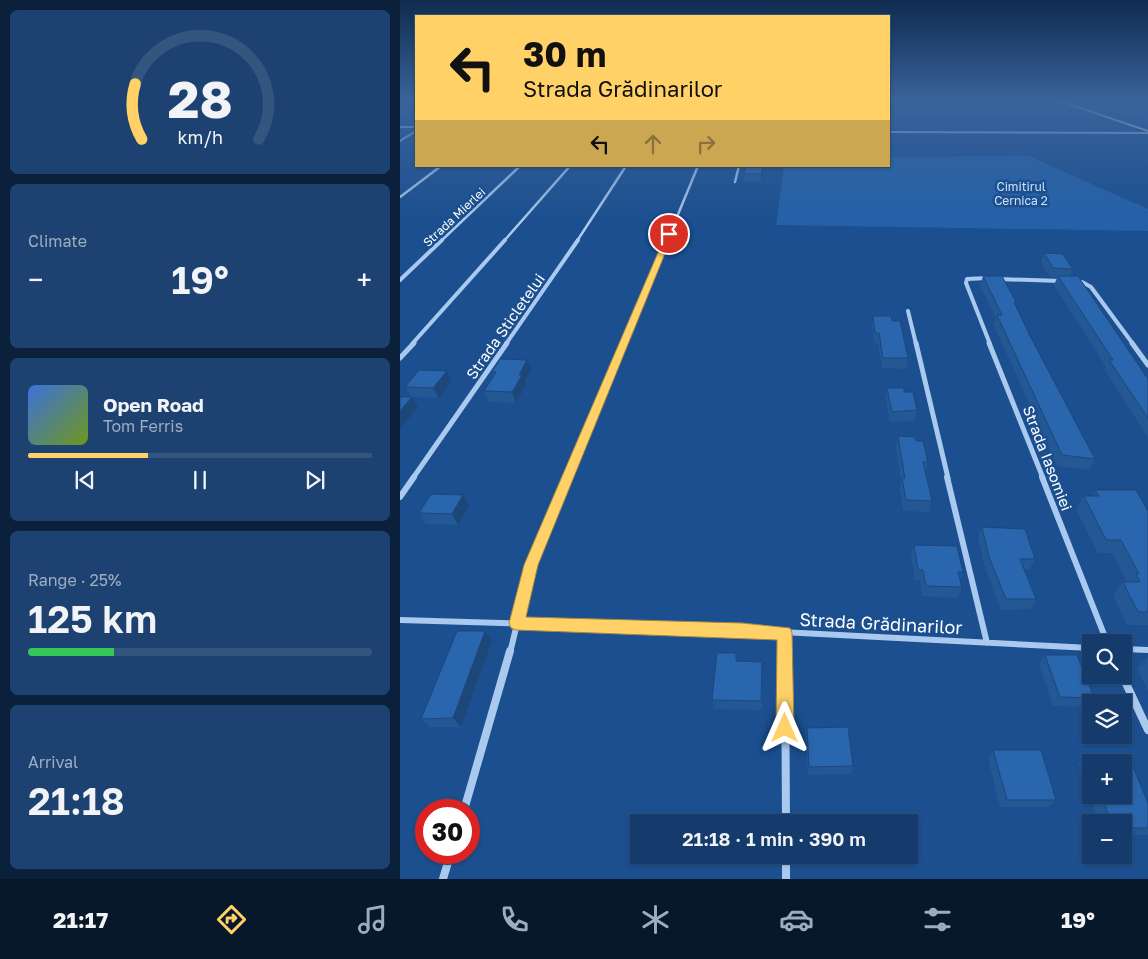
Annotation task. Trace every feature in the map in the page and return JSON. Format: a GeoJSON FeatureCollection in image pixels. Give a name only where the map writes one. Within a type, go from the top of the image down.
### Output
{"type":"FeatureCollection","features":[{"type":"Feature","properties":{"kind":"street"},"geometry":{"type":"LineString","coordinates":[[400,197],[441,167]]}},
{"type":"Feature","properties":{"kind":"street","name":"Strada Mierlei"},"geometry":{"type":"LineString","coordinates":[[400,280],[519,167]]}},
{"type":"Feature","properties":{"kind":"street"},"geometry":{"type":"LineString","coordinates":[[400,358],[569,167]]}},
{"type":"Feature","properties":{"kind":"street","name":"Strada Sticletelui"},"geometry":{"type":"LineString","coordinates":[[400,497],[568,255],[625,167]]}},
{"type":"Feature","properties":{"kind":"street"},"geometry":{"type":"LineString","coordinates":[[467,799],[510,652],[531,565],[698,167]]}},
{"type":"Feature","properties":{"kind":"street"},"geometry":{"type":"LineString","coordinates":[[735,182],[739,167]]}},
{"type":"Feature","properties":{"kind":"street","name":"Strada Iasomiei"},"geometry":{"type":"LineString","coordinates":[[1062,281],[966,279],[1104,634]]}},
{"type":"Feature","properties":{"kind":"street"},"geometry":{"type":"LineString","coordinates":[[1072,282],[1082,282],[1091,287],[1148,365]]}},
{"type":"Feature","properties":{"kind":"street"},"geometry":{"type":"LineString","coordinates":[[908,311],[987,642]]}},
{"type":"Feature","properties":{"kind":"street","name":"Strada Grădinarilor"},"geometry":{"type":"LineString","coordinates":[[400,620],[742,630],[1082,647]]}},
{"type":"Feature","properties":{"kind":"street"},"geometry":{"type":"LineString","coordinates":[[784,633],[786,814]]}},
{"type":"Feature","properties":{"kind":"street"},"geometry":{"type":"LineString","coordinates":[[1132,649],[1148,650]]}},
{"type":"Feature","properties":{"kind":"street"},"geometry":{"type":"LineString","coordinates":[[1126,684],[1148,730]]}},
{"type":"Feature","properties":{"kind":"street"},"geometry":{"type":"LineString","coordinates":[[443,879],[447,864]]}},
{"type":"Feature","properties":{"kind":"street"},"geometry":{"type":"LineString","coordinates":[[786,864],[786,879]]}},
{"type":"Feature","properties":{"kind":"green space","name":"Cimitirul Cernica 2"},"geometry":{"type":"Polygon","coordinates":[[[890,154],[891,157],[1029,156],[1148,209],[1148,231],[776,225],[784,167],[890,167],[890,154]]]}},
{"type":"Feature","properties":{"kind":"building"},"geometry":{"type":"Polygon","coordinates":[[[746,167],[763,167],[761,174],[744,174],[746,167]]]}},
{"type":"Feature","properties":{"kind":"building"},"geometry":{"type":"Polygon","coordinates":[[[1044,253],[1063,254],[1073,269],[1053,268],[1044,253]]]}},
{"type":"Feature","properties":{"kind":"building"},"geometry":{"type":"Polygon","coordinates":[[[983,276],[1002,276],[1016,302],[1014,302],[1029,334],[1095,459],[1062,455],[997,315],[1002,315],[983,276]]]}},
{"type":"Feature","properties":{"kind":"building"},"geometry":{"type":"Polygon","coordinates":[[[1058,276],[1078,276],[1148,379],[1148,418],[1109,360],[1113,360],[1058,276]]]}},
{"type":"Feature","properties":{"kind":"building"},"geometry":{"type":"Polygon","coordinates":[[[873,316],[891,316],[892,321],[900,321],[908,358],[883,358],[879,333],[875,333],[873,316]]]}},
{"type":"Feature","properties":{"kind":"building"},"geometry":{"type":"Polygon","coordinates":[[[500,359],[527,360],[519,375],[522,375],[512,392],[484,391],[496,372],[492,372],[500,359]]]}},
{"type":"Feature","properties":{"kind":"building"},"geometry":{"type":"Polygon","coordinates":[[[419,370],[447,371],[433,388],[405,387],[419,370]]]}},
{"type":"Feature","properties":{"kind":"building"},"geometry":{"type":"Polygon","coordinates":[[[887,388],[904,388],[904,392],[913,392],[917,410],[892,412],[887,388]]]}},
{"type":"Feature","properties":{"kind":"building"},"geometry":{"type":"Polygon","coordinates":[[[400,397],[412,397],[400,411],[400,397]]]}},
{"type":"Feature","properties":{"kind":"building"},"geometry":{"type":"Polygon","coordinates":[[[898,436],[915,437],[916,441],[923,441],[928,462],[923,462],[932,501],[906,500],[902,478],[905,478],[898,436]]]}},
{"type":"Feature","properties":{"kind":"building"},"geometry":{"type":"Polygon","coordinates":[[[1095,490],[1136,490],[1148,511],[1148,612],[1138,612],[1123,582],[1140,582],[1136,574],[1139,574],[1121,540],[1106,540],[1084,496],[1099,496],[1095,490]]]}},
{"type":"Feature","properties":{"kind":"building"},"geometry":{"type":"Polygon","coordinates":[[[431,494],[463,495],[452,514],[419,513],[431,494]]]}},
{"type":"Feature","properties":{"kind":"building"},"geometry":{"type":"Polygon","coordinates":[[[982,527],[1025,529],[1035,559],[1020,559],[1036,599],[1006,599],[989,557],[982,527]]]}},
{"type":"Feature","properties":{"kind":"building"},"geometry":{"type":"Polygon","coordinates":[[[914,545],[957,546],[963,572],[958,572],[962,587],[926,586],[923,570],[918,570],[914,545]]]}},
{"type":"Feature","properties":{"kind":"building"},"geometry":{"type":"Polygon","coordinates":[[[457,631],[485,631],[453,718],[421,719],[457,631]]]}},
{"type":"Feature","properties":{"kind":"building"},"geometry":{"type":"Polygon","coordinates":[[[717,653],[736,653],[736,661],[762,662],[761,701],[712,700],[717,653]]]}},
{"type":"Feature","properties":{"kind":"building"},"geometry":{"type":"Polygon","coordinates":[[[1045,655],[1077,655],[1082,668],[1082,684],[1088,684],[1092,694],[1082,694],[1082,698],[1060,697],[1045,655]]]}},
{"type":"Feature","properties":{"kind":"building"},"geometry":{"type":"Polygon","coordinates":[[[848,727],[853,766],[809,767],[807,728],[848,727]]]}},
{"type":"Feature","properties":{"kind":"building"},"geometry":{"type":"Polygon","coordinates":[[[993,750],[1041,750],[1056,800],[1007,800],[993,750]]]}},
{"type":"Feature","properties":{"kind":"building"},"geometry":{"type":"Polygon","coordinates":[[[1132,765],[1148,803],[1148,828],[1132,828],[1132,814],[1108,814],[1104,804],[1132,804],[1132,765]]]}},
{"type":"Feature","properties":{"kind":"route"},"geometry":{"type":"LineString","coordinates":[[669,234],[531,565],[516,623],[784,633],[785,728]]}}]}
